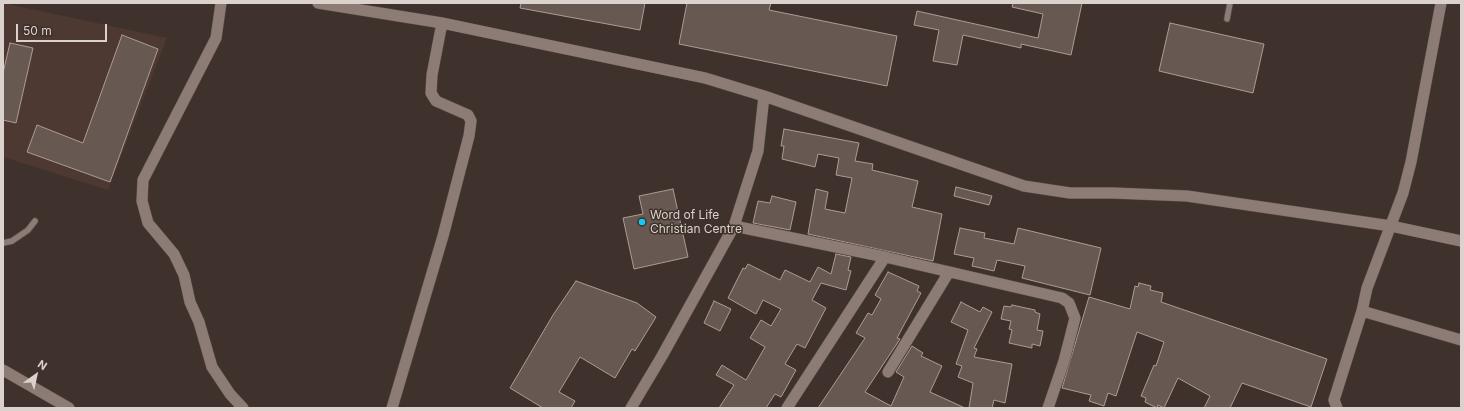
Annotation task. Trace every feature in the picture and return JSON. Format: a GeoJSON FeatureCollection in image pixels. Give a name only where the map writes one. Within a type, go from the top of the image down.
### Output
{"type":"FeatureCollection","features":[{"type":"Feature","properties":{"kind":"street"},"geometry":{"type":"LineString","coordinates":[[221,3],[216,38],[143,180],[142,201],[148,223],[174,254],[184,275],[190,302],[199,322],[212,368],[230,394],[243,408]]}},
{"type":"Feature","properties":{"kind":"street"},"geometry":{"type":"LineString","coordinates":[[318,3],[442,23],[705,78],[764,96],[1024,186],[1070,193],[1187,196],[1391,226],[1461,241]]}},
{"type":"Feature","properties":{"kind":"street"},"geometry":{"type":"LineString","coordinates":[[1337,408],[1334,400],[1362,311],[1367,288],[1403,193],[1441,3]]}},
{"type":"Feature","properties":{"kind":"street"},"geometry":{"type":"LineString","coordinates":[[392,408],[443,236],[469,136],[471,121],[468,115],[436,101],[432,93],[432,75],[442,23]]}},
{"type":"Feature","properties":{"kind":"street"},"geometry":{"type":"LineString","coordinates":[[631,408],[662,356],[734,226],[758,151],[764,96]]}},
{"type":"Feature","properties":{"kind":"street"},"geometry":{"type":"LineString","coordinates":[[734,226],[885,257],[1062,298],[1069,304],[1075,318],[1064,361],[1047,407]]}},
{"type":"Feature","properties":{"kind":"street"},"geometry":{"type":"LineString","coordinates":[[787,408],[885,257]]}},
{"type":"Feature","properties":{"kind":"street"},"geometry":{"type":"LineString","coordinates":[[888,372],[949,272]]}},
{"type":"Feature","properties":{"kind":"street"},"geometry":{"type":"LineString","coordinates":[[1362,311],[1461,340]]}},
{"type":"Feature","properties":{"kind":"street"},"geometry":{"type":"LineString","coordinates":[[3,370],[69,408]]}},
{"type":"Feature","properties":{"kind":"lane"},"geometry":{"type":"LineString","coordinates":[[1227,19],[1230,3]]}},
{"type":"Feature","properties":{"kind":"lane"},"geometry":{"type":"LineString","coordinates":[[3,243],[12,241],[28,230],[35,221]]}},
{"type":"Feature","properties":{"kind":"shaded area"},"geometry":{"type":"Polygon","coordinates":[[[3,3],[167,38],[108,190],[3,157],[3,3]]]}},
{"type":"Feature","properties":{"kind":"building"},"geometry":{"type":"Polygon","coordinates":[[[521,3],[645,3],[640,30],[520,8],[521,3]]]}},
{"type":"Feature","properties":{"kind":"building"},"geometry":{"type":"Polygon","coordinates":[[[687,3],[771,3],[769,10],[897,36],[887,86],[679,44],[687,3]]]}},
{"type":"Feature","properties":{"kind":"building"},"geometry":{"type":"Polygon","coordinates":[[[1013,3],[1082,3],[1071,55],[1021,44],[1021,48],[963,35],[957,65],[933,61],[939,30],[914,25],[917,11],[1038,38],[1043,14],[1012,7],[1013,3]]]}},
{"type":"Feature","properties":{"kind":"building"},"geometry":{"type":"Polygon","coordinates":[[[1170,23],[1264,44],[1253,93],[1159,71],[1170,23]]]}},
{"type":"Feature","properties":{"kind":"building"},"geometry":{"type":"Polygon","coordinates":[[[122,35],[158,49],[110,182],[27,152],[37,125],[83,143],[122,35]]]}},
{"type":"Feature","properties":{"kind":"building"},"geometry":{"type":"Polygon","coordinates":[[[10,43],[33,48],[16,123],[3,120],[3,73],[10,43]]]}},
{"type":"Feature","properties":{"kind":"building"},"geometry":{"type":"Polygon","coordinates":[[[784,129],[859,143],[855,161],[873,164],[872,170],[918,181],[912,207],[942,214],[933,261],[808,234],[816,189],[828,192],[825,209],[845,213],[852,178],[836,175],[839,158],[818,154],[815,167],[782,159],[784,146],[781,146],[784,129]]]}},
{"type":"Feature","properties":{"kind":"building"},"geometry":{"type":"Polygon","coordinates":[[[956,187],[992,196],[989,205],[954,196],[956,187]]]}},
{"type":"Feature","properties":{"kind":"building"},"geometry":{"type":"Polygon","coordinates":[[[673,189],[688,257],[634,269],[623,218],[643,214],[639,196],[673,189]]]}},
{"type":"Feature","properties":{"kind":"building"},"geometry":{"type":"Polygon","coordinates":[[[772,196],[796,202],[790,230],[753,223],[758,201],[770,203],[772,196]]]}},
{"type":"Feature","properties":{"kind":"building"},"geometry":{"type":"Polygon","coordinates":[[[960,228],[985,233],[984,238],[1014,244],[1018,228],[1101,248],[1090,295],[1022,278],[1025,266],[997,260],[994,271],[972,266],[974,258],[954,254],[960,228]]]}},
{"type":"Feature","properties":{"kind":"building"},"geometry":{"type":"Polygon","coordinates":[[[836,254],[851,257],[848,270],[851,271],[846,290],[821,283],[812,300],[826,308],[805,348],[797,344],[785,364],[796,370],[781,397],[775,394],[766,408],[719,408],[734,385],[716,375],[722,365],[746,380],[765,347],[750,338],[761,320],[771,326],[781,309],[763,300],[756,314],[728,298],[743,268],[745,269],[748,264],[780,280],[785,270],[810,282],[818,267],[831,274],[836,254]]]}},
{"type":"Feature","properties":{"kind":"building"},"geometry":{"type":"Polygon","coordinates":[[[888,272],[919,286],[917,291],[921,293],[897,338],[900,339],[865,392],[891,406],[904,377],[896,372],[912,346],[923,353],[921,356],[942,366],[930,392],[965,408],[818,408],[865,338],[856,333],[868,313],[872,315],[881,299],[875,295],[888,272]]]}},
{"type":"Feature","properties":{"kind":"building"},"geometry":{"type":"Polygon","coordinates":[[[576,281],[637,303],[656,317],[635,351],[632,349],[615,378],[580,357],[559,392],[575,401],[571,408],[543,408],[510,388],[553,315],[576,281]]]}},
{"type":"Feature","properties":{"kind":"building"},"geometry":{"type":"Polygon","coordinates":[[[1139,283],[1151,286],[1150,290],[1163,293],[1161,302],[1327,359],[1311,407],[1242,383],[1230,408],[1204,408],[1210,396],[1178,378],[1164,408],[1158,405],[1157,408],[1145,402],[1146,398],[1141,396],[1154,365],[1156,366],[1164,342],[1137,332],[1116,396],[1108,393],[1104,406],[1089,401],[1091,395],[1062,388],[1089,297],[1130,309],[1135,286],[1138,287],[1139,283]]]}},
{"type":"Feature","properties":{"kind":"building"},"geometry":{"type":"Polygon","coordinates":[[[714,301],[731,309],[720,331],[704,323],[714,301]]]}},
{"type":"Feature","properties":{"kind":"building"},"geometry":{"type":"Polygon","coordinates":[[[961,302],[980,312],[983,307],[992,312],[974,348],[977,349],[974,357],[1012,364],[1005,403],[994,400],[992,408],[969,408],[973,383],[958,377],[962,366],[956,364],[968,330],[951,322],[961,302]]]}},
{"type":"Feature","properties":{"kind":"building"},"geometry":{"type":"Polygon","coordinates":[[[1012,305],[1035,310],[1035,312],[1040,314],[1037,330],[1043,331],[1040,346],[1032,344],[1032,348],[1009,343],[1012,330],[1009,329],[1011,321],[1001,319],[1004,306],[1011,307],[1012,305]]]}},
{"type":"Feature","properties":{"kind":"place","name":"Word of Life Christian Centre"},"geometry":{"type":"Point","coordinates":[642,222]}}]}
